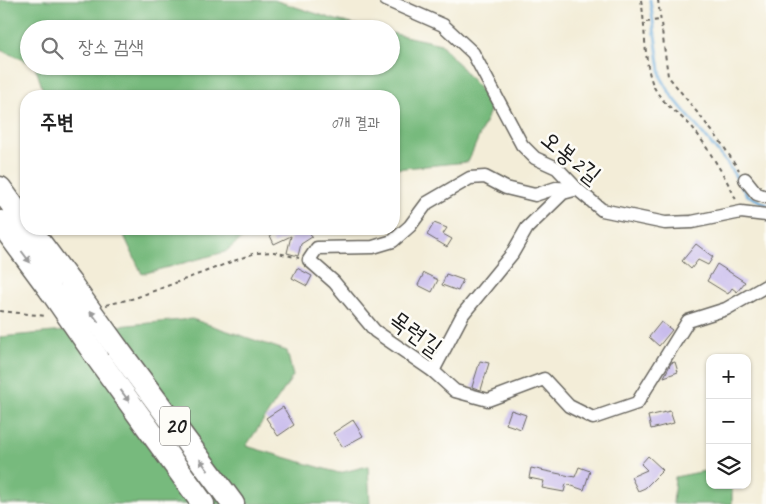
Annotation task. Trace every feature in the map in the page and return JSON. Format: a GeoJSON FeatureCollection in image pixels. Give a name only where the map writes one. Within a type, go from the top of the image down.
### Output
{"type":"FeatureCollection","features":[{"type":"Feature","properties":{"kind":"highway"},"geometry":{"type":"LineString","coordinates":[[0,188],[20,216]]}},
{"type":"Feature","properties":{"kind":"highway","name":"20"},"geometry":{"type":"LineString","coordinates":[[0,222],[117,348],[233,504]]}},
{"type":"Feature","properties":{"kind":"highway","name":"20"},"geometry":{"type":"LineString","coordinates":[[33,235],[96,356],[203,504]]}},
{"type":"Feature","properties":{"kind":"street","name":"오봉2길"},"geometry":{"type":"LineString","coordinates":[[386,0],[443,26],[473,53],[522,145],[535,158],[557,168],[577,189],[602,210],[665,223],[692,222],[741,212],[766,215]]}},
{"type":"Feature","properties":{"kind":"street"},"geometry":{"type":"LineString","coordinates":[[309,260],[317,248],[373,247],[393,242],[410,226],[427,203],[470,178],[485,177],[506,188],[535,195],[556,188],[577,189]]}},
{"type":"Feature","properties":{"kind":"street"},"geometry":{"type":"LineString","coordinates":[[745,179],[757,194],[766,197]]}},
{"type":"Feature","properties":{"kind":"street"},"geometry":{"type":"LineString","coordinates":[[433,371],[463,314],[512,254],[527,228],[563,193],[577,189]]}},
{"type":"Feature","properties":{"kind":"street","name":"목련길"},"geometry":{"type":"LineString","coordinates":[[309,260],[334,282],[376,331],[433,371],[455,392],[488,400],[544,379],[569,406],[592,418],[637,403],[688,321],[726,309],[766,286]]}},
{"type":"Feature","properties":{"kind":"path"},"geometry":{"type":"LineString","coordinates":[[641,0],[647,21],[649,68],[654,86],[664,101],[693,129],[733,194],[741,212]]}},
{"type":"Feature","properties":{"kind":"path"},"geometry":{"type":"LineString","coordinates":[[658,0],[658,20],[668,76],[714,134],[745,179]]}},
{"type":"Feature","properties":{"kind":"path"},"geometry":{"type":"LineString","coordinates":[[647,21],[658,20]]}},
{"type":"Feature","properties":{"kind":"path"},"geometry":{"type":"LineString","coordinates":[[100,306],[135,298],[254,253],[274,252],[309,260]]}},
{"type":"Feature","properties":{"kind":"path"},"geometry":{"type":"LineString","coordinates":[[0,311],[45,317],[54,315]]}},
{"type":"Feature","properties":{"kind":"green space"},"geometry":{"type":"Polygon","coordinates":[[[0,0],[274,0],[336,20],[20,20],[20,58],[0,50],[0,0]]]}},
{"type":"Feature","properties":{"kind":"green space"},"geometry":{"type":"Polygon","coordinates":[[[400,35],[441,44],[493,104],[468,162],[400,168],[400,90],[43,90],[38,75],[400,75],[400,35]]]}},
{"type":"Feature","properties":{"kind":"green space"},"geometry":{"type":"Polygon","coordinates":[[[124,235],[246,235],[225,252],[142,274],[124,235]]]}},
{"type":"Feature","properties":{"kind":"green space"},"geometry":{"type":"Polygon","coordinates":[[[192,319],[287,351],[293,376],[246,446],[339,473],[368,466],[370,504],[0,504],[0,337],[192,319]]]}},
{"type":"Feature","properties":{"kind":"green space"},"geometry":{"type":"Polygon","coordinates":[[[706,471],[706,489],[732,489],[732,504],[673,504],[675,477],[706,471]]]}},
{"type":"Feature","properties":{"kind":"building"},"geometry":{"type":"Polygon","coordinates":[[[434,223],[447,228],[443,234],[452,239],[447,247],[427,235],[434,223]]]}},
{"type":"Feature","properties":{"kind":"building"},"geometry":{"type":"Polygon","coordinates":[[[270,235],[311,235],[312,237],[301,244],[298,256],[287,253],[291,236],[274,244],[270,235]]]}},
{"type":"Feature","properties":{"kind":"building"},"geometry":{"type":"Polygon","coordinates":[[[696,244],[713,257],[708,265],[698,260],[691,269],[682,261],[696,244]]]}},
{"type":"Feature","properties":{"kind":"building"},"geometry":{"type":"Polygon","coordinates":[[[717,264],[745,282],[737,292],[732,288],[728,294],[707,281],[717,264]]]}},
{"type":"Feature","properties":{"kind":"building"},"geometry":{"type":"Polygon","coordinates":[[[297,268],[312,276],[307,286],[292,278],[297,268]]]}},
{"type":"Feature","properties":{"kind":"building"},"geometry":{"type":"Polygon","coordinates":[[[424,273],[438,280],[432,292],[418,285],[424,273]]]}},
{"type":"Feature","properties":{"kind":"building"},"geometry":{"type":"Polygon","coordinates":[[[446,274],[463,280],[458,291],[442,285],[446,274]]]}},
{"type":"Feature","properties":{"kind":"building"},"geometry":{"type":"Polygon","coordinates":[[[661,322],[672,330],[659,346],[649,337],[661,322]]]}},
{"type":"Feature","properties":{"kind":"building"},"geometry":{"type":"Polygon","coordinates":[[[480,361],[489,363],[481,390],[472,387],[480,361]]]}},
{"type":"Feature","properties":{"kind":"building"},"geometry":{"type":"Polygon","coordinates":[[[675,362],[678,372],[664,377],[671,363],[675,362]]]}},
{"type":"Feature","properties":{"kind":"building"},"geometry":{"type":"Polygon","coordinates":[[[283,407],[294,425],[278,436],[266,418],[283,407]]]}},
{"type":"Feature","properties":{"kind":"building"},"geometry":{"type":"Polygon","coordinates":[[[511,410],[526,415],[521,429],[506,424],[511,410]]]}},
{"type":"Feature","properties":{"kind":"building"},"geometry":{"type":"Polygon","coordinates":[[[670,411],[674,423],[651,429],[648,416],[670,411]]]}},
{"type":"Feature","properties":{"kind":"building"},"geometry":{"type":"Polygon","coordinates":[[[353,420],[363,436],[343,447],[333,433],[353,420]]]}},
{"type":"Feature","properties":{"kind":"building"},"geometry":{"type":"Polygon","coordinates":[[[648,456],[663,470],[645,488],[638,491],[631,477],[647,470],[641,464],[648,456]]]}},
{"type":"Feature","properties":{"kind":"building"},"geometry":{"type":"Polygon","coordinates":[[[579,467],[590,471],[584,490],[566,484],[564,492],[542,488],[544,481],[529,478],[531,468],[575,477],[579,467]]]}},
{"type":"Feature","properties":{"kind":"waterway"},"geometry":{"type":"LineString","coordinates":[[650,0],[661,77],[671,95],[727,163],[747,195],[766,204]]}}]}
